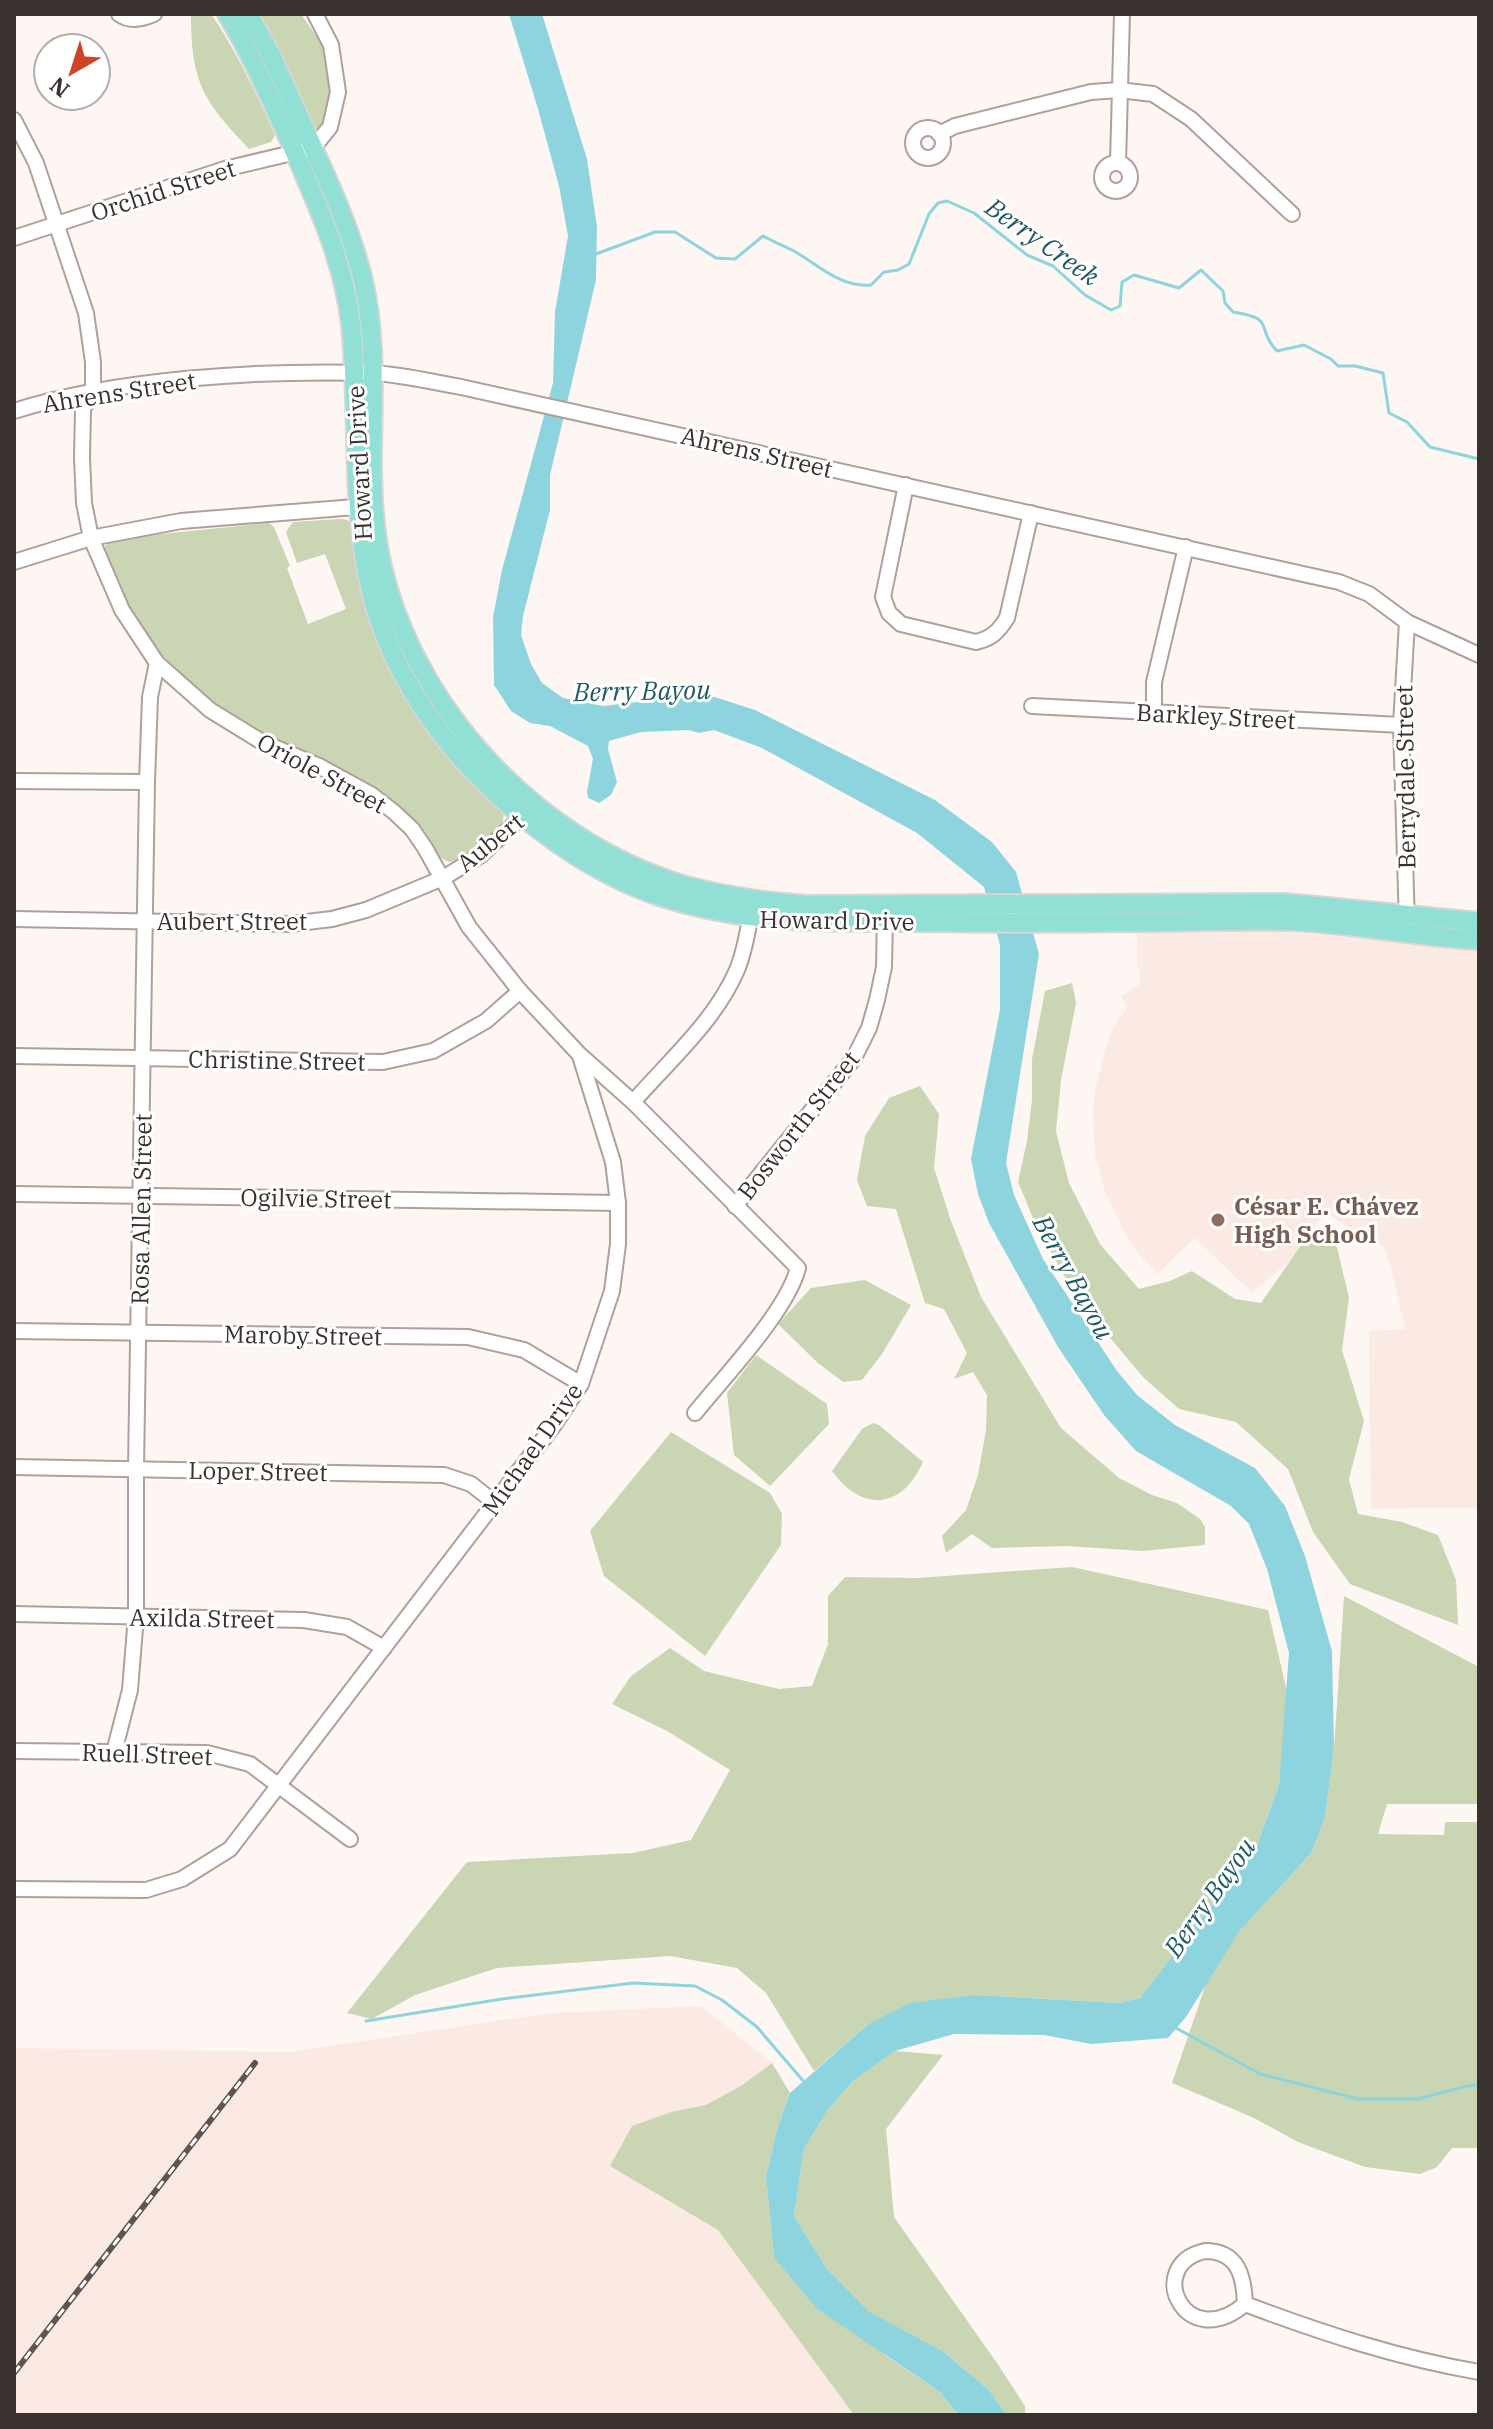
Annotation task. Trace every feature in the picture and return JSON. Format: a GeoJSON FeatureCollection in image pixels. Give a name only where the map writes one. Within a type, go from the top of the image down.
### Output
{"type":"FeatureCollection","features":[{"type":"Feature","properties":{"kind":"main road","name":"Howard Drive"},"geometry":{"type":"LineString","coordinates":[[227,14],[339,208],[363,281],[365,506],[395,612],[422,672],[432,705],[475,746],[529,810],[595,846],[660,896],[752,910],[788,921],[885,913],[1055,912],[1141,903],[1286,912],[1407,924],[1479,940]]}},
{"type":"Feature","properties":{"kind":"main road","name":"Howard Drive"},"geometry":{"type":"LineString","coordinates":[[247,14],[269,52],[304,150]]}},
{"type":"Feature","properties":{"kind":"main road"},"geometry":{"type":"LineString","coordinates":[[1141,903],[1141,923]]}},
{"type":"Feature","properties":{"kind":"main road","name":"Howard Drive"},"geometry":{"type":"LineString","coordinates":[[1055,912],[1141,923],[1286,912]]}},
{"type":"Feature","properties":{"kind":"main road","name":"Howard Drive"},"geometry":{"type":"LineString","coordinates":[[1407,924],[1479,922]]}},
{"type":"Feature","properties":{"kind":"street"},"geometry":{"type":"LineString","coordinates":[[119,14],[126,19],[138,19],[154,14]]}},
{"type":"Feature","properties":{"kind":"street"},"geometry":{"type":"LineString","coordinates":[[304,150],[330,127],[338,92],[331,45],[315,14]]}},
{"type":"Feature","properties":{"kind":"street"},"geometry":{"type":"LineString","coordinates":[[1118,163],[1122,14]]}},
{"type":"Feature","properties":{"kind":"street"},"geometry":{"type":"LineString","coordinates":[[939,134],[955,126],[1091,92],[1119,90],[1153,94],[1191,119],[1292,214]]}},
{"type":"Feature","properties":{"kind":"street","name":"Oriole Street"},"geometry":{"type":"LineString","coordinates":[[14,120],[36,163],[86,313],[93,362],[93,392],[83,409],[82,421],[84,503],[91,538],[122,610],[157,663],[210,710],[262,742],[319,766],[372,795],[412,829],[469,927],[520,991],[579,1054],[633,1102],[798,1268],[794,1280],[763,1330],[695,1413]]}},
{"type":"Feature","properties":{"kind":"street","name":"Orchid Street"},"geometry":{"type":"LineString","coordinates":[[14,238],[225,169],[304,150]]}},
{"type":"Feature","properties":{"kind":"street","name":"Ahrens Street"},"geometry":{"type":"LineString","coordinates":[[14,411],[93,392],[237,376],[364,373],[461,387],[1339,582],[1369,594],[1407,622],[1479,655]]}},
{"type":"Feature","properties":{"kind":"street"},"geometry":{"type":"LineString","coordinates":[[906,485],[883,597],[889,613],[901,624],[976,642],[989,639],[1007,618],[1031,513]]}},
{"type":"Feature","properties":{"kind":"street"},"geometry":{"type":"LineString","coordinates":[[14,562],[91,538],[181,521],[365,506]]}},
{"type":"Feature","properties":{"kind":"street"},"geometry":{"type":"LineString","coordinates":[[1154,713],[1154,682],[1186,547]]}},
{"type":"Feature","properties":{"kind":"street","name":"Berrydale Street"},"geometry":{"type":"LineString","coordinates":[[1407,622],[1401,725],[1407,924]]}},
{"type":"Feature","properties":{"kind":"street","name":"Rosa Allen Street"},"geometry":{"type":"LineString","coordinates":[[114,1752],[130,1690],[136,1616],[147,782],[150,697],[157,663]]}},
{"type":"Feature","properties":{"kind":"street","name":"Barkley Street"},"geometry":{"type":"LineString","coordinates":[[1032,706],[1401,725]]}},
{"type":"Feature","properties":{"kind":"street"},"geometry":{"type":"LineString","coordinates":[[14,781],[147,782]]}},
{"type":"Feature","properties":{"kind":"street","name":"Aubert"},"geometry":{"type":"LineString","coordinates":[[443,878],[481,855],[529,810]]}},
{"type":"Feature","properties":{"kind":"street","name":"Aubert Street"},"geometry":{"type":"LineString","coordinates":[[14,919],[290,924],[332,919],[366,910],[443,878]]}},
{"type":"Feature","properties":{"kind":"street"},"geometry":{"type":"LineString","coordinates":[[633,1102],[703,1023],[729,986],[738,966],[752,910]]}},
{"type":"Feature","properties":{"kind":"street","name":"Bosworth Street"},"geometry":{"type":"LineString","coordinates":[[735,1206],[854,1058],[869,1028],[877,1000],[884,967],[885,913]]}},
{"type":"Feature","properties":{"kind":"street","name":"Christine Street"},"geometry":{"type":"LineString","coordinates":[[14,1056],[383,1062],[433,1051],[486,1021],[520,991]]}},
{"type":"Feature","properties":{"kind":"street","name":"Michael Drive"},"geometry":{"type":"LineString","coordinates":[[14,1889],[146,1890],[182,1879],[230,1849],[495,1503],[581,1384],[612,1291],[618,1244],[618,1203],[613,1162],[579,1054]]}},
{"type":"Feature","properties":{"kind":"street","name":"Ogilvie Street"},"geometry":{"type":"LineString","coordinates":[[14,1194],[618,1203]]}},
{"type":"Feature","properties":{"kind":"street","name":"Maroby Street"},"geometry":{"type":"LineString","coordinates":[[14,1331],[468,1337],[524,1350],[581,1384]]}},
{"type":"Feature","properties":{"kind":"street","name":"Loper Street"},"geometry":{"type":"LineString","coordinates":[[14,1467],[444,1475],[471,1484],[495,1503]]}},
{"type":"Feature","properties":{"kind":"street","name":"Axilda Street"},"geometry":{"type":"LineString","coordinates":[[14,1614],[304,1620],[347,1627],[384,1648]]}},
{"type":"Feature","properties":{"kind":"street","name":"Ruell Street"},"geometry":{"type":"LineString","coordinates":[[14,1751],[207,1753],[250,1764],[350,1839]]}},
{"type":"Feature","properties":{"kind":"street"},"geometry":{"type":"LineString","coordinates":[[1245,2304],[1242,2275],[1236,2263],[1225,2255],[1212,2251],[1198,2253],[1186,2259],[1178,2271],[1175,2294],[1182,2307],[1194,2317],[1213,2320],[1245,2304],[1358,2345],[1479,2372]]}},
{"type":"Feature","properties":{"kind":"shaded area","name":"César E. Chávez High School"},"geometry":{"type":"Polygon","coordinates":[[[1280,932],[1479,950],[1479,1508],[1371,1509],[1369,1331],[1405,1329],[1384,1247],[1325,1212],[1292,1259],[1252,1293],[1195,1238],[1158,1274],[1140,1256],[1125,1233],[1105,1192],[1095,1155],[1095,1091],[1113,1028],[1127,1006],[1121,996],[1141,983],[1137,933],[1280,932]]]}},
{"type":"Feature","properties":{"kind":"shaded area"},"geometry":{"type":"Polygon","coordinates":[[[701,2006],[772,2063],[790,2093],[766,2176],[774,2257],[886,2356],[940,2392],[959,2415],[14,2415],[14,2048],[288,2052],[551,2013],[701,2006]]]}},
{"type":"Feature","properties":{"kind":"green space"},"geometry":{"type":"Polygon","coordinates":[[[211,14],[261,104],[275,135],[271,142],[249,149],[210,103],[203,89],[194,57],[191,15],[211,14]]]}},
{"type":"Feature","properties":{"kind":"green space"},"geometry":{"type":"Polygon","coordinates":[[[257,14],[301,14],[320,42],[328,64],[331,89],[328,115],[319,136],[279,51],[257,14]]]}},
{"type":"Feature","properties":{"kind":"green space"},"geometry":{"type":"Polygon","coordinates":[[[340,519],[353,525],[389,657],[503,809],[500,827],[487,842],[450,862],[440,857],[419,827],[392,802],[274,741],[211,701],[185,678],[161,653],[141,625],[105,551],[108,543],[151,535],[269,523],[274,527],[290,566],[287,568],[308,624],[346,609],[325,554],[297,563],[286,532],[293,522],[340,519]]]}},
{"type":"Feature","properties":{"kind":"green space"},"geometry":{"type":"Polygon","coordinates":[[[1072,983],[1076,1003],[1061,1080],[1056,1131],[1069,1183],[1100,1244],[1139,1289],[1192,1271],[1235,1299],[1261,1303],[1313,1228],[1337,1247],[1349,1298],[1342,1350],[1364,1421],[1349,1479],[1358,1514],[1402,1522],[1438,1535],[1456,1580],[1458,1625],[1350,1584],[1313,1532],[1288,1469],[1236,1422],[1179,1409],[1144,1378],[1079,1301],[1038,1230],[1018,1182],[1032,1100],[1032,1059],[1045,991],[1072,983]]]}},
{"type":"Feature","properties":{"kind":"green space"},"geometry":{"type":"Polygon","coordinates":[[[920,1086],[939,1114],[934,1168],[981,1297],[1061,1428],[1119,1478],[1152,1495],[1177,1503],[1200,1519],[1205,1527],[1205,1545],[1143,1551],[1067,1546],[992,1548],[972,1534],[946,1553],[942,1536],[966,1510],[978,1475],[986,1430],[987,1395],[973,1372],[954,1379],[967,1353],[944,1309],[925,1303],[896,1209],[867,1206],[857,1180],[865,1136],[889,1098],[920,1086]]]}},
{"type":"Feature","properties":{"kind":"green space"},"geometry":{"type":"Polygon","coordinates":[[[865,1280],[911,1305],[882,1354],[862,1380],[843,1382],[818,1363],[778,1324],[811,1288],[865,1280]]]}},
{"type":"Feature","properties":{"kind":"green space"},"geometry":{"type":"Polygon","coordinates":[[[756,1355],[827,1404],[829,1424],[770,1486],[734,1455],[727,1393],[756,1355]]]}},
{"type":"Feature","properties":{"kind":"green space"},"geometry":{"type":"Polygon","coordinates":[[[873,1423],[923,1462],[904,1489],[893,1497],[881,1500],[856,1494],[832,1471],[862,1429],[873,1423]]]}},
{"type":"Feature","properties":{"kind":"green space"},"geometry":{"type":"Polygon","coordinates":[[[671,1432],[770,1493],[782,1514],[781,1545],[705,1656],[604,1576],[590,1531],[671,1432]]]}},
{"type":"Feature","properties":{"kind":"green space"},"geometry":{"type":"Polygon","coordinates":[[[1072,1567],[1268,1610],[1288,1696],[1279,1785],[1256,1848],[1140,1998],[1119,2003],[976,1995],[867,2025],[814,2071],[766,1993],[737,1968],[670,1956],[497,1968],[415,1995],[372,2019],[347,2013],[467,1862],[633,1853],[691,1840],[730,1770],[667,1731],[612,1704],[631,1676],[670,1648],[704,1671],[779,1689],[812,1686],[828,1644],[828,1596],[845,1577],[917,1578],[1072,1567]]]}},
{"type":"Feature","properties":{"kind":"green space"},"geometry":{"type":"Polygon","coordinates":[[[1344,1596],[1479,1667],[1479,1804],[1387,1804],[1378,1834],[1444,1835],[1445,1822],[1479,1822],[1479,2148],[1452,2148],[1437,2167],[1420,2174],[1365,2167],[1298,2142],[1254,2118],[1172,2083],[1206,1984],[1239,1932],[1312,1852],[1325,1817],[1334,1750],[1344,1596]]]}},
{"type":"Feature","properties":{"kind":"green space"},"geometry":{"type":"Polygon","coordinates":[[[895,2051],[943,2055],[886,2129],[894,2217],[997,2363],[1025,2406],[1025,2415],[1007,2415],[989,2390],[944,2352],[867,2311],[827,2269],[794,2216],[804,2149],[827,2111],[853,2081],[895,2051]]]}},
{"type":"Feature","properties":{"kind":"green space"},"geometry":{"type":"Polygon","coordinates":[[[772,2063],[790,2093],[766,2176],[774,2257],[886,2356],[940,2392],[959,2415],[854,2415],[718,2230],[610,2166],[632,2126],[671,2112],[706,2105],[741,2086],[772,2063]]]}},
{"type":"Feature","properties":{"kind":"water"},"geometry":{"type":"Polygon","coordinates":[[[509,14],[542,14],[587,159],[597,227],[596,280],[550,475],[550,510],[523,616],[521,635],[531,664],[542,683],[563,698],[603,706],[705,694],[755,710],[935,800],[992,842],[1016,872],[1039,954],[1006,1163],[1014,1195],[1043,1259],[1117,1371],[1137,1395],[1175,1425],[1255,1468],[1285,1506],[1305,1556],[1332,1651],[1334,1750],[1325,1817],[1312,1852],[1239,1932],[1186,2017],[1168,2038],[1091,2044],[1044,2035],[954,2034],[895,2051],[853,2081],[827,2111],[804,2149],[794,2216],[827,2269],[868,2311],[944,2352],[989,2390],[1007,2415],[959,2415],[940,2392],[816,2308],[774,2257],[766,2176],[790,2093],[867,2025],[910,2003],[976,1995],[1119,2003],[1140,1998],[1256,1848],[1279,1785],[1289,1653],[1267,1569],[1249,1524],[1231,1506],[1136,1451],[1104,1415],[1058,1347],[989,1223],[978,1194],[971,1159],[1000,1010],[1000,945],[984,887],[917,833],[762,748],[714,730],[699,733],[689,730],[641,732],[609,741],[608,749],[617,782],[611,795],[599,803],[588,798],[593,759],[588,746],[550,726],[530,723],[511,711],[494,685],[493,617],[502,570],[553,383],[555,312],[568,236],[559,186],[509,14]]]}},
{"type":"Feature","properties":{"kind":"waterway","name":"Berry Creek"},"geometry":{"type":"LineString","coordinates":[[596,254],[655,232],[675,232],[716,258],[735,259],[763,236],[839,279],[871,285],[884,272],[909,264],[929,214],[938,203],[947,201],[974,213],[1027,255],[1053,266],[1085,295],[1111,310],[1120,306],[1122,282],[1134,275],[1179,288],[1201,270],[1223,291],[1225,303],[1233,312],[1261,321],[1270,343],[1277,351],[1304,345],[1338,366],[1355,366],[1383,373],[1389,413],[1407,422],[1430,447],[1479,459]]}},
{"type":"Feature","properties":{"kind":"waterway"},"geometry":{"type":"LineString","coordinates":[[366,2021],[502,1999],[633,1983],[695,1986],[722,2000],[757,2027],[805,2083]]}},
{"type":"Feature","properties":{"kind":"waterway"},"geometry":{"type":"LineString","coordinates":[[1176,2028],[1260,2074],[1358,2099],[1418,2099],[1479,2085]]}},
{"type":"Feature","properties":{"kind":"railway"},"geometry":{"type":"LineString","coordinates":[[14,2373],[255,2063]]}},
{"type":"Feature","properties":{"kind":"place","name":"César E. Chávez High School"},"geometry":{"type":"Point","coordinates":[1218,1220]}},
{"type":"Feature","properties":{"kind":"water label","name":"Berry Bayou"},"geometry":{"type":"Point","coordinates":[642,690]}},
{"type":"Feature","properties":{"kind":"water label","name":"Berry Bayou"},"geometry":{"type":"Point","coordinates":[1074,1277]}},
{"type":"Feature","properties":{"kind":"water label","name":"Berry Bayou"},"geometry":{"type":"Point","coordinates":[1209,1897]}}]}
